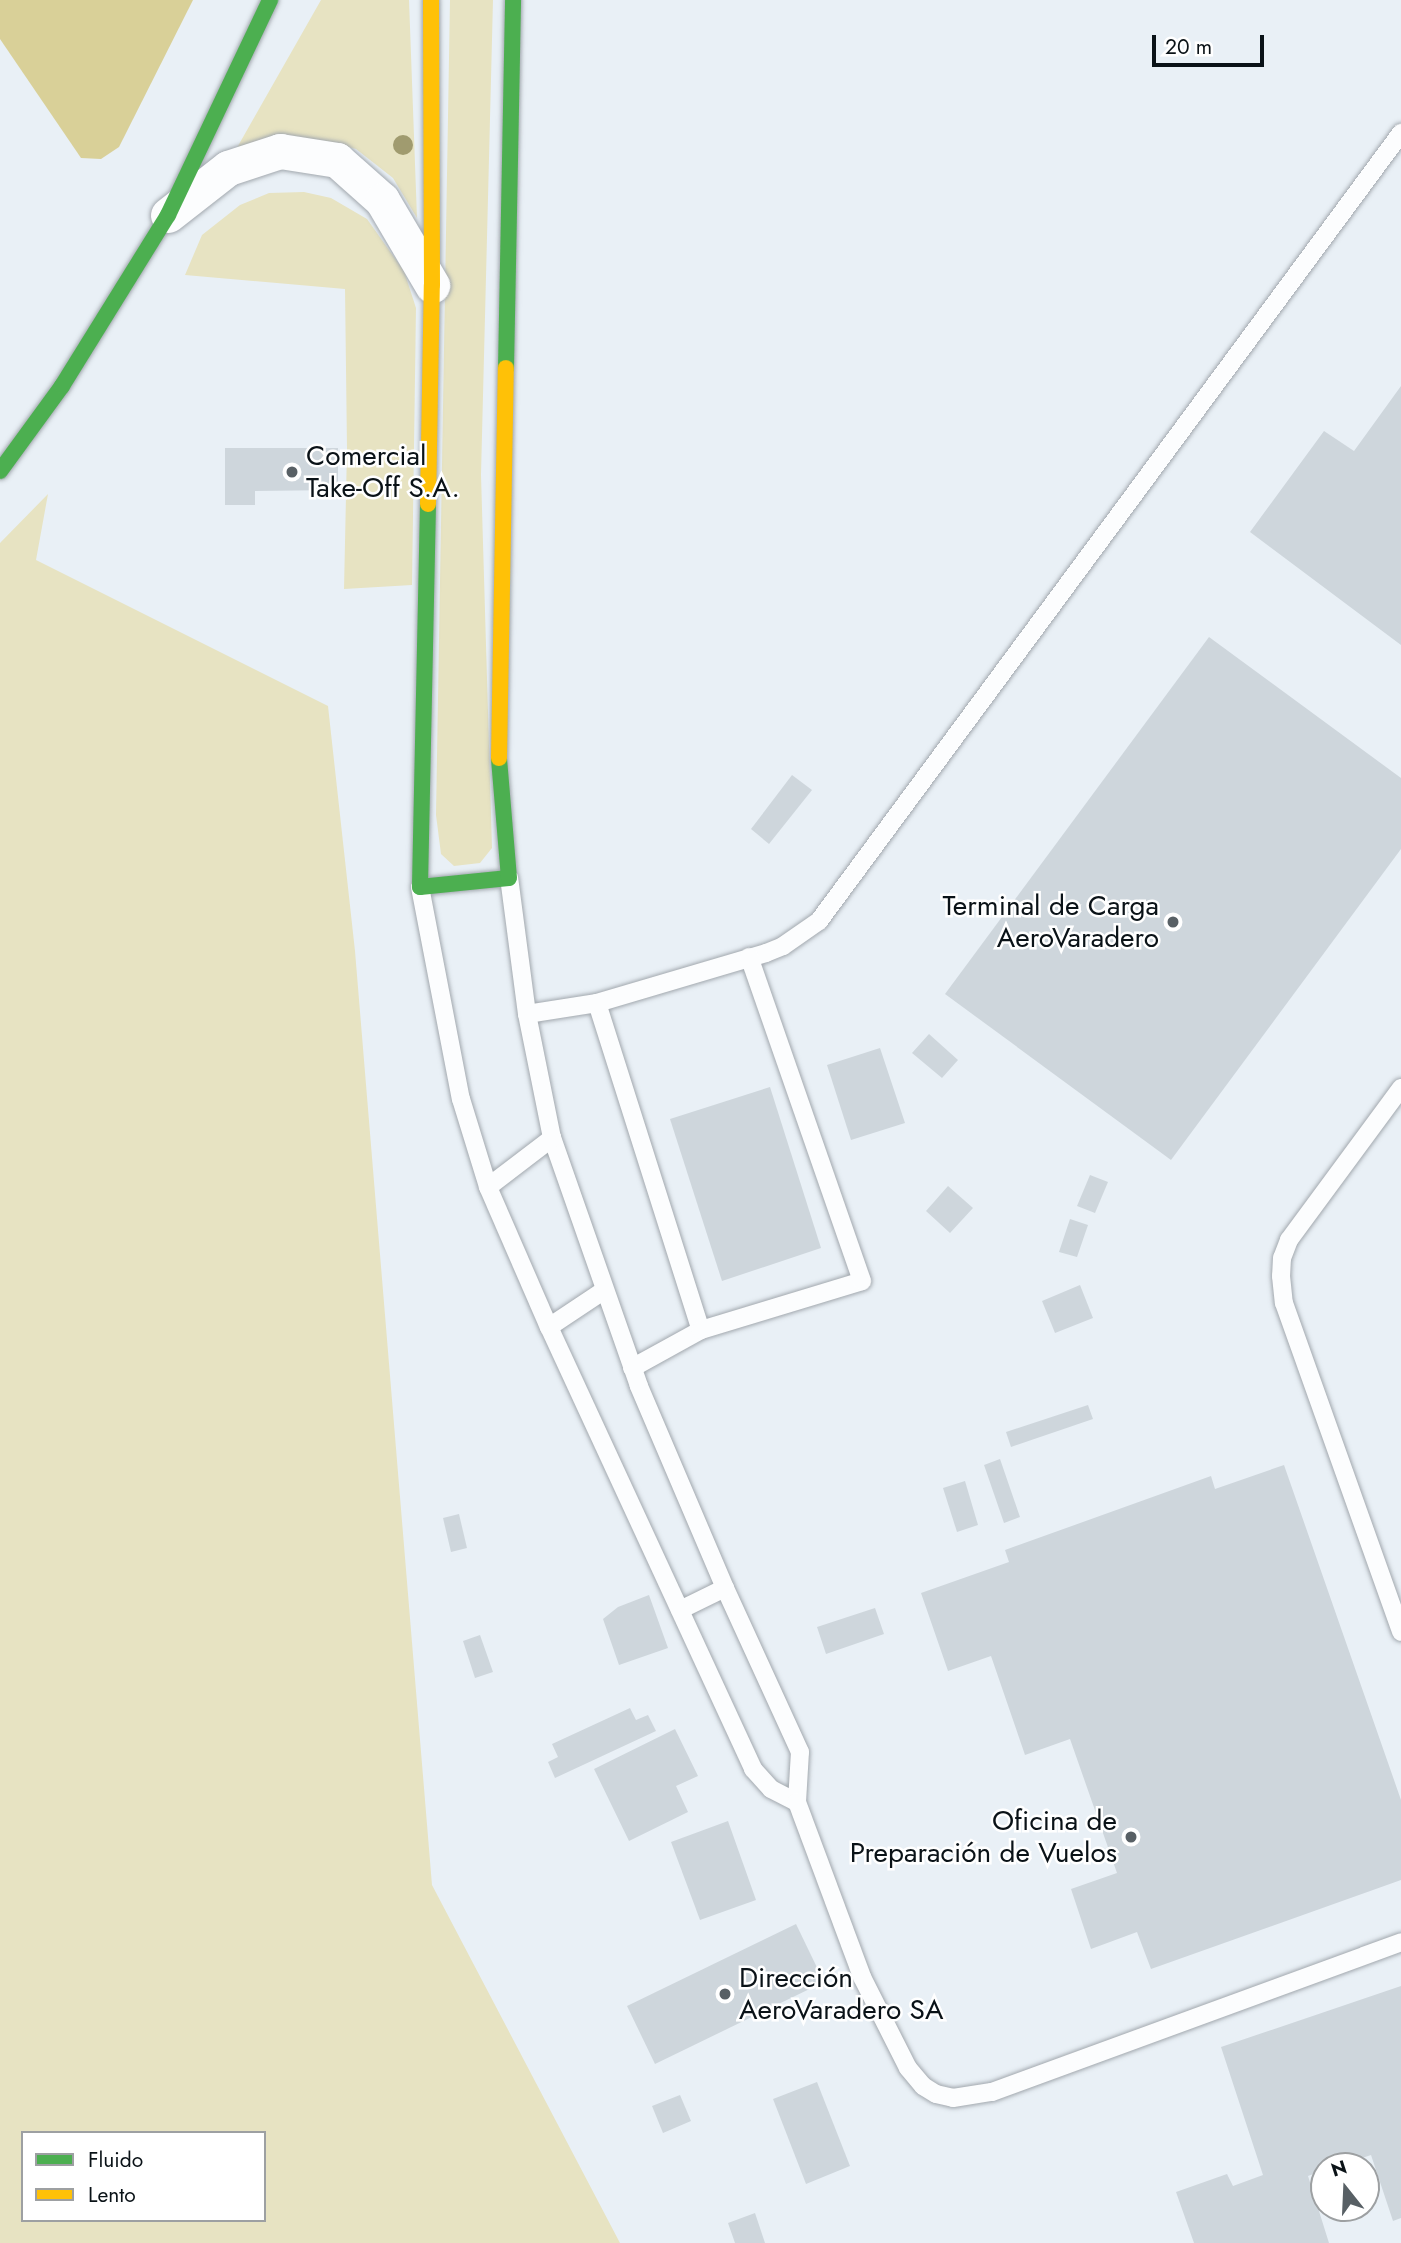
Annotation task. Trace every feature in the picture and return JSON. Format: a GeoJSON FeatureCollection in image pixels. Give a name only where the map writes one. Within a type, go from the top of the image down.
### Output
{"type":"FeatureCollection","features":[{"type":"Feature","properties":{"kind":"street"},"geometry":{"type":"LineString","coordinates":[[0,471],[62,386],[168,215],[270,0]]}},
{"type":"Feature","properties":{"kind":"street"},"geometry":{"type":"LineString","coordinates":[[260,24],[276,0]]}},
{"type":"Feature","properties":{"kind":"street"},"geometry":{"type":"LineString","coordinates":[[431,0],[432,285],[420,887],[509,878],[498,742],[513,0]]}},
{"type":"Feature","properties":{"kind":"street"},"geometry":{"type":"LineString","coordinates":[[168,215],[228,168],[279,151],[337,160],[382,200],[432,285]]}},
{"type":"Feature","properties":{"kind":"lane"},"geometry":{"type":"LineString","coordinates":[[527,1014],[597,1003],[749,957],[783,946],[819,921],[1401,133]]}},
{"type":"Feature","properties":{"kind":"lane"},"geometry":{"type":"LineString","coordinates":[[509,878],[527,1014],[552,1138],[603,1291],[632,1368],[725,1588],[800,1752],[797,1802],[862,1977],[908,2068],[923,2086],[936,2094],[953,2098],[992,2092],[1401,1942]]}},
{"type":"Feature","properties":{"kind":"lane"},"geometry":{"type":"LineString","coordinates":[[420,887],[461,1099],[488,1187],[549,1327],[753,1769],[771,1788],[797,1802]]}},
{"type":"Feature","properties":{"kind":"lane"},"geometry":{"type":"LineString","coordinates":[[632,1368],[701,1330],[862,1281],[749,957]]}},
{"type":"Feature","properties":{"kind":"lane"},"geometry":{"type":"LineString","coordinates":[[597,1003],[701,1330]]}},
{"type":"Feature","properties":{"kind":"lane"},"geometry":{"type":"LineString","coordinates":[[1401,1088],[1289,1240],[1282,1258],[1281,1276],[1284,1303],[1401,1632]]}},
{"type":"Feature","properties":{"kind":"lane"},"geometry":{"type":"LineString","coordinates":[[488,1187],[552,1138]]}},
{"type":"Feature","properties":{"kind":"lane"},"geometry":{"type":"LineString","coordinates":[[549,1327],[603,1291]]}},
{"type":"Feature","properties":{"kind":"lane"},"geometry":{"type":"LineString","coordinates":[[680,1610],[725,1588]]}},
{"type":"Feature","properties":{"kind":"shaded area"},"geometry":{"type":"Polygon","coordinates":[[[0,0],[193,0],[119,147],[101,159],[81,158],[0,39],[0,0]]]}},
{"type":"Feature","properties":{"kind":"shaded area"},"geometry":{"type":"Polygon","coordinates":[[[321,0],[409,0],[417,218],[393,178],[356,149],[320,140],[234,153],[321,0]]]}},
{"type":"Feature","properties":{"kind":"shaded area"},"geometry":{"type":"Polygon","coordinates":[[[450,0],[493,0],[481,475],[492,848],[480,863],[454,866],[441,854],[436,815],[450,0]]]}},
{"type":"Feature","properties":{"kind":"shaded area"},"geometry":{"type":"Polygon","coordinates":[[[304,192],[331,198],[367,219],[404,271],[416,308],[412,585],[344,589],[347,449],[345,289],[185,275],[202,235],[240,205],[269,193],[304,192]]]}},
{"type":"Feature","properties":{"kind":"shaded area"},"geometry":{"type":"Polygon","coordinates":[[[48,494],[36,560],[328,706],[355,951],[432,1885],[620,2243],[0,2243],[0,543],[48,494]]]}},
{"type":"Feature","properties":{"kind":"building"},"geometry":{"type":"Polygon","coordinates":[[[1401,386],[1401,645],[1250,532],[1324,431],[1354,451],[1401,386]]]}},
{"type":"Feature","properties":{"kind":"building"},"geometry":{"type":"Polygon","coordinates":[[[225,448],[338,448],[338,490],[255,491],[255,505],[225,505],[225,448]]]}},
{"type":"Feature","properties":{"kind":"building","name":"Terminal de Carga AeroVaradero"},"geometry":{"type":"Polygon","coordinates":[[[1209,637],[1401,778],[1401,849],[1171,1160],[945,994],[1209,637]]]}},
{"type":"Feature","properties":{"kind":"building"},"geometry":{"type":"Polygon","coordinates":[[[792,775],[812,790],[769,844],[751,829],[792,775]]]}},
{"type":"Feature","properties":{"kind":"building"},"geometry":{"type":"Polygon","coordinates":[[[929,1034],[958,1060],[942,1078],[912,1053],[929,1034]]]}},
{"type":"Feature","properties":{"kind":"building"},"geometry":{"type":"Polygon","coordinates":[[[880,1048],[905,1123],[851,1140],[827,1065],[880,1048]]]}},
{"type":"Feature","properties":{"kind":"building"},"geometry":{"type":"Polygon","coordinates":[[[770,1087],[821,1248],[722,1281],[670,1119],[770,1087]]]}},
{"type":"Feature","properties":{"kind":"building"},"geometry":{"type":"Polygon","coordinates":[[[1090,1175],[1108,1182],[1095,1213],[1077,1206],[1090,1175]]]}},
{"type":"Feature","properties":{"kind":"building"},"geometry":{"type":"Polygon","coordinates":[[[948,1186],[973,1208],[950,1233],[926,1211],[948,1186]]]}},
{"type":"Feature","properties":{"kind":"building"},"geometry":{"type":"Polygon","coordinates":[[[1070,1219],[1088,1225],[1077,1257],[1059,1252],[1070,1219]]]}},
{"type":"Feature","properties":{"kind":"building"},"geometry":{"type":"Polygon","coordinates":[[[1080,1285],[1093,1318],[1055,1333],[1042,1301],[1080,1285]]]}},
{"type":"Feature","properties":{"kind":"building"},"geometry":{"type":"Polygon","coordinates":[[[1088,1405],[1093,1419],[1011,1447],[1006,1432],[1088,1405]]]}},
{"type":"Feature","properties":{"kind":"building"},"geometry":{"type":"Polygon","coordinates":[[[1000,1459],[1020,1517],[1004,1523],[984,1465],[1000,1459]]]}},
{"type":"Feature","properties":{"kind":"building"},"geometry":{"type":"Polygon","coordinates":[[[1284,1465],[1401,1800],[1401,1880],[1151,1969],[1137,1932],[1091,1949],[1071,1889],[1117,1873],[1070,1739],[1025,1755],[991,1656],[948,1671],[921,1593],[1009,1562],[1005,1550],[1211,1476],[1215,1489],[1284,1465]]]}},
{"type":"Feature","properties":{"kind":"building"},"geometry":{"type":"Polygon","coordinates":[[[965,1481],[978,1525],[957,1532],[943,1488],[965,1481]]]}},
{"type":"Feature","properties":{"kind":"building"},"geometry":{"type":"Polygon","coordinates":[[[459,1514],[467,1548],[451,1552],[443,1518],[459,1514]]]}},
{"type":"Feature","properties":{"kind":"building"},"geometry":{"type":"Polygon","coordinates":[[[649,1595],[668,1648],[619,1665],[603,1619],[618,1607],[649,1595]]]}},
{"type":"Feature","properties":{"kind":"building"},"geometry":{"type":"Polygon","coordinates":[[[875,1608],[884,1634],[826,1654],[817,1627],[875,1608]]]}},
{"type":"Feature","properties":{"kind":"building"},"geometry":{"type":"Polygon","coordinates":[[[480,1635],[493,1672],[475,1678],[463,1641],[480,1635]]]}},
{"type":"Feature","properties":{"kind":"building"},"geometry":{"type":"Polygon","coordinates":[[[630,1708],[636,1720],[648,1715],[656,1731],[555,1778],[548,1762],[558,1757],[552,1744],[630,1708]]]}},
{"type":"Feature","properties":{"kind":"building"},"geometry":{"type":"Polygon","coordinates":[[[675,1729],[698,1776],[676,1786],[688,1812],[629,1841],[594,1769],[675,1729]]]}},
{"type":"Feature","properties":{"kind":"building"},"geometry":{"type":"Polygon","coordinates":[[[728,1821],[756,1900],[700,1920],[671,1842],[728,1821]]]}},
{"type":"Feature","properties":{"kind":"building","name":"Dirección AeroVaradero SA"},"geometry":{"type":"Polygon","coordinates":[[[796,1924],[824,1982],[655,2064],[627,2006],[796,1924]]]}},
{"type":"Feature","properties":{"kind":"building"},"geometry":{"type":"Polygon","coordinates":[[[1401,1986],[1401,2218],[1393,2221],[1380,2182],[1380,2152],[1310,2152],[1310,2222],[1322,2222],[1329,2243],[1194,2243],[1176,2192],[1227,2174],[1233,2186],[1263,2175],[1221,2047],[1401,1986]]]}},
{"type":"Feature","properties":{"kind":"building"},"geometry":{"type":"Polygon","coordinates":[[[817,2082],[850,2166],[806,2184],[773,2099],[817,2082]]]}},
{"type":"Feature","properties":{"kind":"building"},"geometry":{"type":"Polygon","coordinates":[[[680,2095],[691,2121],[663,2133],[652,2106],[680,2095]]]}},
{"type":"Feature","properties":{"kind":"building"},"geometry":{"type":"Polygon","coordinates":[[[755,2213],[765,2243],[735,2243],[728,2223],[755,2213]]]}},
{"type":"Feature","properties":{"kind":"traffic: fast"},"geometry":{"type":"LineString","coordinates":[[0,471],[62,386],[168,215],[270,0]]}},
{"type":"Feature","properties":{"kind":"traffic: fast"},"geometry":{"type":"LineString","coordinates":[[506,368],[513,0]]}},
{"type":"Feature","properties":{"kind":"traffic: fast"},"geometry":{"type":"LineString","coordinates":[[428,504],[420,887],[509,878],[499,758]]}},
{"type":"Feature","properties":{"kind":"traffic: slow"},"geometry":{"type":"LineString","coordinates":[[428,504],[432,285],[431,0]]}},
{"type":"Feature","properties":{"kind":"traffic: slow"},"geometry":{"type":"LineString","coordinates":[[499,758],[506,368]]}},
{"type":"Feature","properties":{"kind":"place","name":"Comercial Take-Off S.A."},"geometry":{"type":"Point","coordinates":[292,472]}},
{"type":"Feature","properties":{"kind":"place","name":"Terminal de Carga AeroVaradero"},"geometry":{"type":"Point","coordinates":[1173,922]}},
{"type":"Feature","properties":{"kind":"place","name":"Oficina de Preparación de Vuelos"},"geometry":{"type":"Point","coordinates":[1131,1837]}},
{"type":"Feature","properties":{"kind":"place","name":"Dirección AeroVaradero SA"},"geometry":{"type":"Point","coordinates":[725,1994]}}]}
